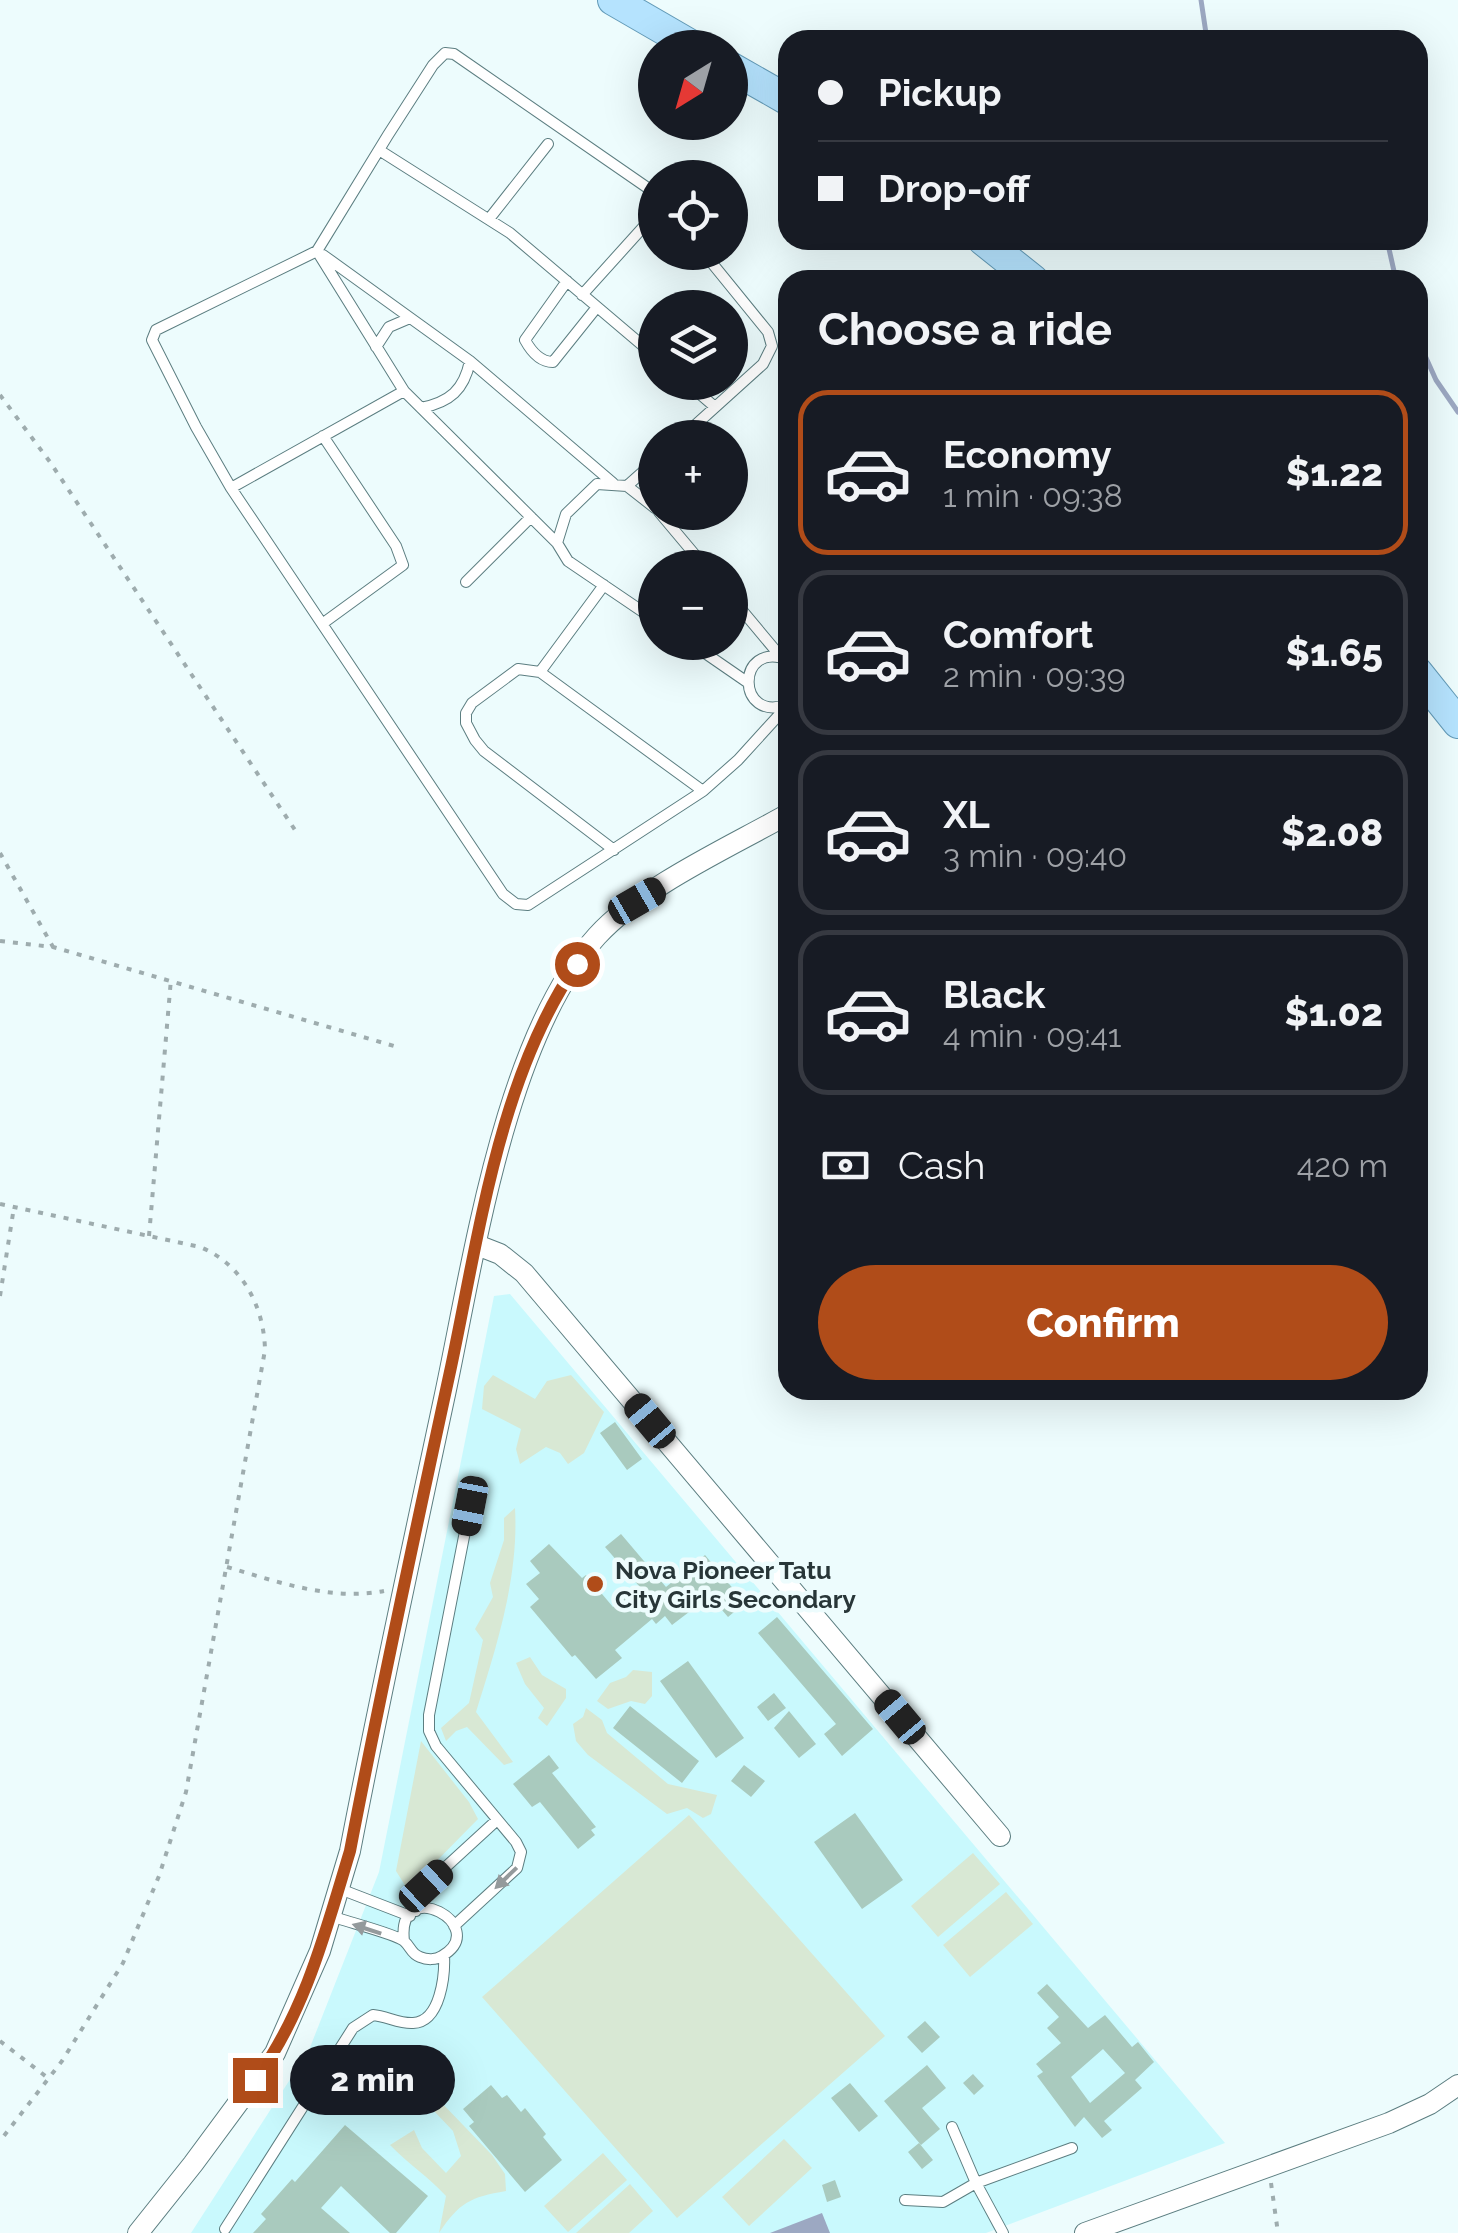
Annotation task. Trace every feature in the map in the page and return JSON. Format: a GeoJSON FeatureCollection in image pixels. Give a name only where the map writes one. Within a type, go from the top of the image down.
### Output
{"type":"FeatureCollection","features":[{"type":"Feature","properties":{"kind":"main road"},"geometry":{"type":"LineString","coordinates":[[613,0],[665,30]]}},
{"type":"Feature","properties":{"kind":"main road"},"geometry":{"type":"LineString","coordinates":[[748,77],[778,94]]}},
{"type":"Feature","properties":{"kind":"main road"},"geometry":{"type":"LineString","coordinates":[[984,250],[1003,270]]}},
{"type":"Feature","properties":{"kind":"main road"},"geometry":{"type":"LineString","coordinates":[[996,250],[1020,270]]}},
{"type":"Feature","properties":{"kind":"main road"},"geometry":{"type":"LineString","coordinates":[[1428,685],[1458,723]]}},
{"type":"Feature","properties":{"kind":"main road"},"geometry":{"type":"LineString","coordinates":[[1428,704],[1458,735]]}},
{"type":"Feature","properties":{"kind":"street"},"geometry":{"type":"LineString","coordinates":[[138,2233],[275,2054],[301,2000],[331,1916],[350,1851],[493,1172],[530,1052],[558,992],[596,936],[637,901],[778,820]]}},
{"type":"Feature","properties":{"kind":"street"},"geometry":{"type":"LineString","coordinates":[[477,1245],[500,1254],[524,1273],[1000,1836]]}},
{"type":"Feature","properties":{"kind":"street"},"geometry":{"type":"LineString","coordinates":[[1086,2233],[1388,2123],[1457,2088]]}},
{"type":"Feature","properties":{"kind":"lane"},"geometry":{"type":"LineString","coordinates":[[638,181],[454,54],[446,53],[434,65],[317,251],[156,330],[152,340],[232,488],[503,894],[516,904],[528,905],[703,791],[738,760],[776,712]]}},
{"type":"Feature","properties":{"kind":"lane"},"geometry":{"type":"LineString","coordinates":[[489,219],[548,144]]}},
{"type":"Feature","properties":{"kind":"lane"},"geometry":{"type":"LineString","coordinates":[[379,150],[489,219],[638,342]]}},
{"type":"Feature","properties":{"kind":"lane"},"geometry":{"type":"LineString","coordinates":[[582,296],[638,233]]}},
{"type":"Feature","properties":{"kind":"lane"},"geometry":{"type":"LineString","coordinates":[[317,251],[470,361],[613,483]]}},
{"type":"Feature","properties":{"kind":"lane"},"geometry":{"type":"LineString","coordinates":[[317,251],[404,391],[557,543],[568,562],[638,609]]}},
{"type":"Feature","properties":{"kind":"lane"},"geometry":{"type":"LineString","coordinates":[[701,420],[764,364],[772,346],[768,332],[718,270]]}},
{"type":"Feature","properties":{"kind":"lane"},"geometry":{"type":"LineString","coordinates":[[567,282],[526,340],[537,356],[553,362],[597,307]]}},
{"type":"Feature","properties":{"kind":"lane"},"geometry":{"type":"LineString","coordinates":[[376,347],[389,327],[410,318]]}},
{"type":"Feature","properties":{"kind":"lane"},"geometry":{"type":"LineString","coordinates":[[421,408],[453,397],[466,382],[470,361]]}},
{"type":"Feature","properties":{"kind":"lane"},"geometry":{"type":"LineString","coordinates":[[232,488],[404,391]]}},
{"type":"Feature","properties":{"kind":"lane"},"geometry":{"type":"LineString","coordinates":[[708,400],[715,407]]}},
{"type":"Feature","properties":{"kind":"lane"},"geometry":{"type":"LineString","coordinates":[[322,624],[403,565],[396,546],[323,436]]}},
{"type":"Feature","properties":{"kind":"lane"},"geometry":{"type":"LineString","coordinates":[[627,486],[638,476]]}},
{"type":"Feature","properties":{"kind":"lane"},"geometry":{"type":"LineString","coordinates":[[557,543],[566,514],[597,484],[627,486],[638,495]]}},
{"type":"Feature","properties":{"kind":"lane"},"geometry":{"type":"LineString","coordinates":[[466,582],[532,517]]}},
{"type":"Feature","properties":{"kind":"lane"},"geometry":{"type":"LineString","coordinates":[[674,530],[691,550]]}},
{"type":"Feature","properties":{"kind":"lane"},"geometry":{"type":"LineString","coordinates":[[540,672],[604,586]]}},
{"type":"Feature","properties":{"kind":"lane"},"geometry":{"type":"LineString","coordinates":[[748,617],[778,652]]}},
{"type":"Feature","properties":{"kind":"lane"},"geometry":{"type":"LineString","coordinates":[[778,657],[758,661],[748,682],[752,697],[778,714]]}},
{"type":"Feature","properties":{"kind":"lane"},"geometry":{"type":"LineString","coordinates":[[716,660],[748,682]]}},
{"type":"Feature","properties":{"kind":"lane"},"geometry":{"type":"LineString","coordinates":[[614,850],[484,752],[466,723],[466,712],[472,704],[518,669],[540,672],[703,791]]}},
{"type":"Feature","properties":{"kind":"lane"},"geometry":{"type":"LineString","coordinates":[[454,1926],[520,1862],[516,1842],[436,1746],[429,1731],[470,1506]]}},
{"type":"Feature","properties":{"kind":"lane"},"geometry":{"type":"LineString","coordinates":[[444,1955],[431,1960],[414,1955],[403,1932],[426,1886],[497,1820]]}},
{"type":"Feature","properties":{"kind":"lane"},"geometry":{"type":"LineString","coordinates":[[225,2229],[353,2028],[373,2016],[414,2024],[428,2016],[442,1987],[444,1955],[455,1937],[454,1926],[440,1910],[424,1908],[413,1913],[339,1888]]}},
{"type":"Feature","properties":{"kind":"lane"},"geometry":{"type":"LineString","coordinates":[[331,1916],[404,1941]]}},
{"type":"Feature","properties":{"kind":"lane"},"geometry":{"type":"LineString","coordinates":[[952,2126],[976,2183],[1004,2233]]}},
{"type":"Feature","properties":{"kind":"lane"},"geometry":{"type":"LineString","coordinates":[[906,2200],[943,2202],[976,2183],[1072,2148]]}},
{"type":"Feature","properties":{"kind":"path"},"geometry":{"type":"LineString","coordinates":[[0,395],[50,462],[297,834]]}},
{"type":"Feature","properties":{"kind":"path"},"geometry":{"type":"LineString","coordinates":[[0,853],[53,947]]}},
{"type":"Feature","properties":{"kind":"path"},"geometry":{"type":"LineString","coordinates":[[0,941],[53,947],[402,1048]]}},
{"type":"Feature","properties":{"kind":"path"},"geometry":{"type":"LineString","coordinates":[[150,1236],[171,979]]}},
{"type":"Feature","properties":{"kind":"path"},"geometry":{"type":"LineString","coordinates":[[0,1204],[200,1247],[220,1255],[260,1311],[265,1334],[186,1792],[159,1876],[123,1963],[48,2078],[0,2140]]}},
{"type":"Feature","properties":{"kind":"path"},"geometry":{"type":"LineString","coordinates":[[0,1296],[14,1207]]}},
{"type":"Feature","properties":{"kind":"path"},"geometry":{"type":"LineString","coordinates":[[226,1566],[320,1592],[360,1596],[404,1588]]}},
{"type":"Feature","properties":{"kind":"path"},"geometry":{"type":"LineString","coordinates":[[0,2042],[48,2078]]}},
{"type":"Feature","properties":{"kind":"path"},"geometry":{"type":"LineString","coordinates":[[1265,2168],[1274,2192],[1278,2233]]}},
{"type":"Feature","properties":{"kind":"shaded area","name":"Nova Pioneer Tatu City Girls Secondary"},"geometry":{"type":"Polygon","coordinates":[[[510,1294],[1225,2143],[986,2233],[191,2233],[309,2050],[379,1872],[494,1296],[510,1294]]]}},
{"type":"Feature","properties":{"kind":"shaded area"},"geometry":{"type":"Polygon","coordinates":[[[822,2213],[830,2233],[770,2233],[822,2213]]]}},
{"type":"Feature","properties":{"kind":"green space"},"geometry":{"type":"Polygon","coordinates":[[[493,1375],[535,1399],[547,1381],[571,1375],[604,1412],[584,1453],[568,1464],[560,1453],[546,1447],[520,1464],[516,1449],[521,1429],[482,1409],[484,1386],[493,1375]]]}},
{"type":"Feature","properties":{"kind":"green space"},"geometry":{"type":"Polygon","coordinates":[[[515,1508],[510,1586],[476,1712],[513,1762],[504,1765],[467,1727],[446,1741],[441,1728],[469,1703],[483,1640],[475,1629],[493,1597],[490,1583],[504,1540],[504,1518],[515,1508]]]}},
{"type":"Feature","properties":{"kind":"green space"},"geometry":{"type":"Polygon","coordinates":[[[530,1657],[542,1675],[566,1689],[566,1698],[547,1726],[538,1718],[544,1708],[525,1684],[516,1663],[530,1657]]]}},
{"type":"Feature","properties":{"kind":"green space"},"geometry":{"type":"Polygon","coordinates":[[[633,1670],[652,1672],[652,1696],[645,1704],[631,1701],[608,1709],[597,1701],[610,1683],[633,1670]]]}},
{"type":"Feature","properties":{"kind":"green space"},"geometry":{"type":"Polygon","coordinates":[[[586,1708],[602,1720],[607,1733],[668,1784],[717,1795],[711,1814],[703,1818],[687,1808],[667,1814],[588,1755],[576,1741],[573,1724],[583,1717],[586,1708]]]}},
{"type":"Feature","properties":{"kind":"green space"},"geometry":{"type":"Polygon","coordinates":[[[421,1741],[478,1819],[408,1890],[396,1871],[421,1741]]]}},
{"type":"Feature","properties":{"kind":"green space"},"geometry":{"type":"Polygon","coordinates":[[[689,1815],[885,2036],[677,2218],[482,1997],[689,1815]]]}},
{"type":"Feature","properties":{"kind":"green space"},"geometry":{"type":"Polygon","coordinates":[[[973,1853],[1000,1884],[938,1937],[911,1906],[973,1853]]]}},
{"type":"Feature","properties":{"kind":"green space"},"geometry":{"type":"Polygon","coordinates":[[[1006,1892],[1033,1924],[970,1977],[943,1945],[1006,1892]]]}},
{"type":"Feature","properties":{"kind":"green space"},"geometry":{"type":"Polygon","coordinates":[[[437,2098],[492,2155],[505,2174],[506,2191],[466,2203],[439,2233],[446,2196],[390,2145],[414,2130],[422,2148],[446,2173],[461,2156],[453,2131],[433,2110],[437,2098]]]}},
{"type":"Feature","properties":{"kind":"green space"},"geometry":{"type":"Polygon","coordinates":[[[784,2139],[812,2168],[749,2226],[722,2197],[784,2139]]]}},
{"type":"Feature","properties":{"kind":"green space"},"geometry":{"type":"Polygon","coordinates":[[[603,2153],[627,2180],[568,2232],[544,2206],[603,2153]]]}},
{"type":"Feature","properties":{"kind":"green space"},"geometry":{"type":"Polygon","coordinates":[[[630,2184],[653,2211],[629,2233],[576,2233],[630,2184]]]}},
{"type":"Feature","properties":{"kind":"building"},"geometry":{"type":"Polygon","coordinates":[[[615,1422],[642,1459],[627,1470],[600,1433],[615,1422]]]}},
{"type":"Feature","properties":{"kind":"building"},"geometry":{"type":"Polygon","coordinates":[[[621,1534],[666,1587],[705,1555],[745,1603],[728,1617],[710,1596],[672,1625],[665,1616],[656,1624],[652,1619],[615,1650],[622,1658],[596,1679],[530,1607],[539,1599],[526,1584],[540,1573],[530,1561],[549,1544],[582,1578],[586,1575],[613,1607],[639,1586],[605,1547],[621,1534]]]}},
{"type":"Feature","properties":{"kind":"building"},"geometry":{"type":"Polygon","coordinates":[[[777,1617],[873,1729],[842,1756],[824,1734],[836,1724],[758,1633],[777,1617]]]}},
{"type":"Feature","properties":{"kind":"building"},"geometry":{"type":"Polygon","coordinates":[[[688,1661],[744,1738],[716,1758],[660,1681],[688,1661]]]}},
{"type":"Feature","properties":{"kind":"building"},"geometry":{"type":"Polygon","coordinates":[[[774,1693],[786,1708],[768,1721],[757,1707],[774,1693]]]}},
{"type":"Feature","properties":{"kind":"building"},"geometry":{"type":"Polygon","coordinates":[[[630,1706],[699,1761],[682,1783],[613,1728],[630,1706]]]}},
{"type":"Feature","properties":{"kind":"building"},"geometry":{"type":"Polygon","coordinates":[[[789,1711],[816,1744],[799,1758],[774,1728],[789,1711]]]}},
{"type":"Feature","properties":{"kind":"building"},"geometry":{"type":"Polygon","coordinates":[[[549,1755],[559,1768],[552,1773],[596,1827],[591,1830],[595,1835],[578,1849],[540,1802],[532,1807],[513,1784],[549,1755]]]}},
{"type":"Feature","properties":{"kind":"building"},"geometry":{"type":"Polygon","coordinates":[[[744,1765],[765,1781],[751,1797],[731,1781],[744,1765]]]}},
{"type":"Feature","properties":{"kind":"building"},"geometry":{"type":"Polygon","coordinates":[[[855,1813],[903,1880],[862,1909],[814,1842],[855,1813]]]}},
{"type":"Feature","properties":{"kind":"building"},"geometry":{"type":"Polygon","coordinates":[[[1047,1984],[1088,2028],[1105,2015],[1132,2047],[1138,2042],[1154,2062],[1135,2080],[1142,2088],[1104,2121],[1112,2130],[1102,2138],[1084,2117],[1075,2127],[1037,2076],[1043,2072],[1036,2064],[1061,2043],[1047,2028],[1059,2017],[1037,1993],[1047,1984]],[[1103,2049],[1071,2077],[1090,2103],[1125,2073],[1103,2049]]]}},
{"type":"Feature","properties":{"kind":"building"},"geometry":{"type":"Polygon","coordinates":[[[925,2021],[940,2037],[922,2053],[907,2037],[925,2021]]]}},
{"type":"Feature","properties":{"kind":"building"},"geometry":{"type":"Polygon","coordinates":[[[348,2051],[399,2068],[402,2061],[431,2071],[420,2106],[342,2082],[345,2072],[339,2070],[348,2051]]]}},
{"type":"Feature","properties":{"kind":"building"},"geometry":{"type":"Polygon","coordinates":[[[927,2065],[946,2088],[922,2108],[940,2129],[921,2145],[884,2101],[927,2065]]]}},
{"type":"Feature","properties":{"kind":"building"},"geometry":{"type":"Polygon","coordinates":[[[973,2074],[984,2086],[974,2095],[963,2083],[973,2074]]]}},
{"type":"Feature","properties":{"kind":"building"},"geometry":{"type":"Polygon","coordinates":[[[850,2083],[878,2116],[859,2132],[831,2098],[850,2083]]]}},
{"type":"Feature","properties":{"kind":"building"},"geometry":{"type":"Polygon","coordinates":[[[491,2085],[502,2098],[507,2095],[521,2112],[525,2108],[562,2160],[525,2192],[469,2126],[474,2122],[463,2109],[491,2085]]]}},
{"type":"Feature","properties":{"kind":"building"},"geometry":{"type":"Polygon","coordinates":[[[345,2125],[428,2196],[396,2233],[390,2233],[341,2186],[321,2208],[350,2233],[253,2233],[266,2219],[261,2214],[345,2125]]]}},
{"type":"Feature","properties":{"kind":"building"},"geometry":{"type":"Polygon","coordinates":[[[919,2143],[933,2160],[922,2169],[908,2152],[919,2143]]]}},
{"type":"Feature","properties":{"kind":"building"},"geometry":{"type":"Polygon","coordinates":[[[835,2180],[841,2197],[827,2202],[822,2185],[835,2180]]]}},
{"type":"Feature","properties":{"kind":"waterway"},"geometry":{"type":"LineString","coordinates":[[1201,0],[1206,30]]}},
{"type":"Feature","properties":{"kind":"waterway"},"geometry":{"type":"LineString","coordinates":[[1389,250],[1394,270]]}},
{"type":"Feature","properties":{"kind":"waterway"},"geometry":{"type":"LineString","coordinates":[[1428,362],[1458,412]]}},
{"type":"Feature","properties":{"kind":"place","name":"Nova Pioneer Tatu City Girls Secondary"},"geometry":{"type":"Point","coordinates":[595,1584]}},
{"type":"Feature","properties":{"kind":"route"},"geometry":{"type":"LineString","coordinates":[[255,2080],[275,2054],[301,2000],[350,1851],[493,1172],[530,1052],[558,992],[577,964]]}}]}
